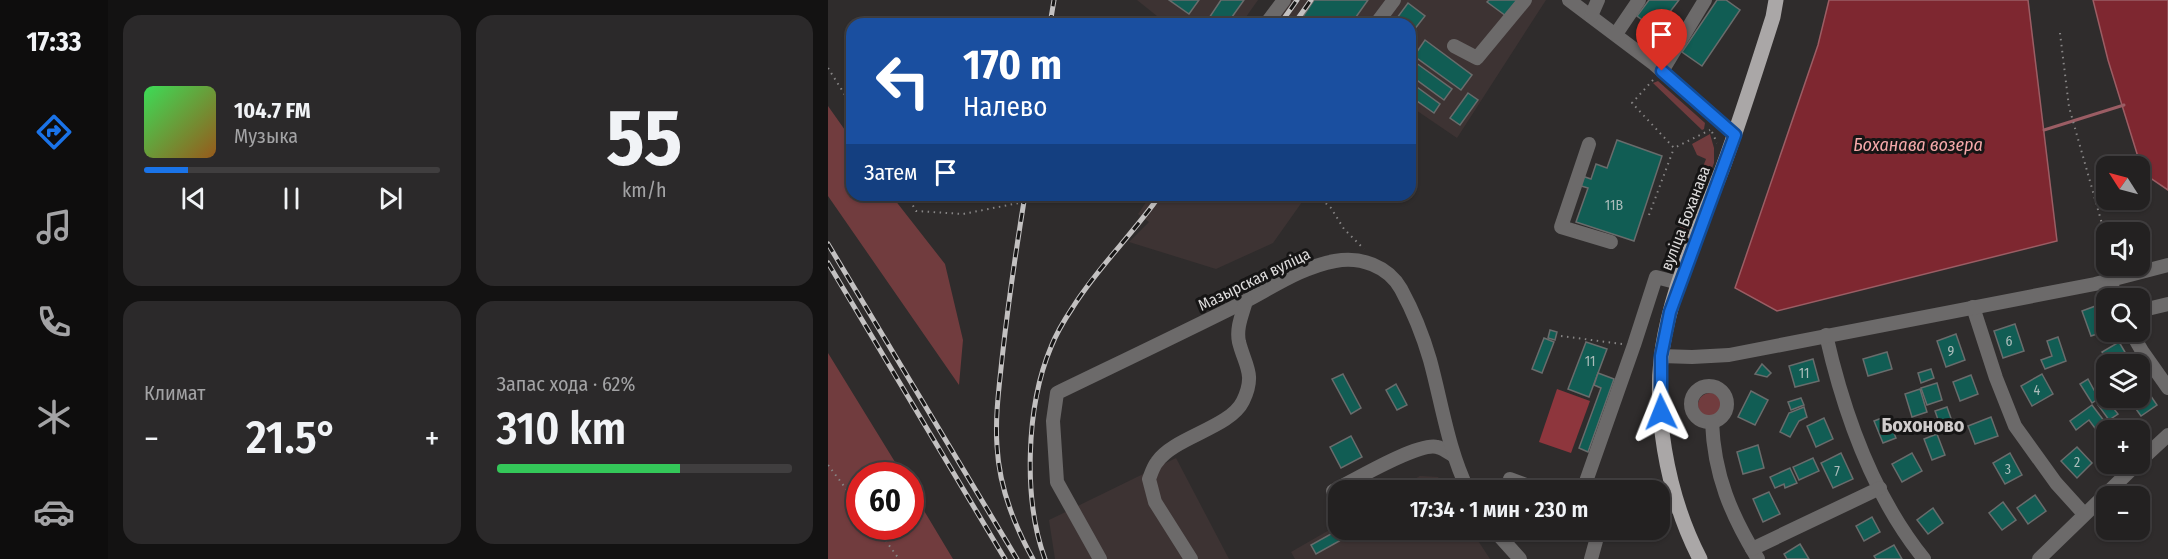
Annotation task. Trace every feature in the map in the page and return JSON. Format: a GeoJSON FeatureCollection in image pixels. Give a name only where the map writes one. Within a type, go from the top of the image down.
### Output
{"type":"FeatureCollection","features":[{"type":"Feature","properties":{"kind":"main road","name":"вуліца Боханава"},"geometry":{"type":"LineString","coordinates":[[1700,559],[1677,506],[1666,458],[1660,396],[1661,356],[1679,283],[1735,135],[1773,17],[1776,0]]}},
{"type":"Feature","properties":{"kind":"street"},"geometry":{"type":"LineString","coordinates":[[1270,18],[1284,0]]}},
{"type":"Feature","properties":{"kind":"street"},"geometry":{"type":"LineString","coordinates":[[1381,18],[1394,0]]}},
{"type":"Feature","properties":{"kind":"street"},"geometry":{"type":"LineString","coordinates":[[1454,46],[1477,58],[1525,0]]}},
{"type":"Feature","properties":{"kind":"street"},"geometry":{"type":"LineString","coordinates":[[1569,0],[1616,34],[1735,135]]}},
{"type":"Feature","properties":{"kind":"street"},"geometry":{"type":"LineString","coordinates":[[1591,16],[1598,0]]}},
{"type":"Feature","properties":{"kind":"street"},"geometry":{"type":"LineString","coordinates":[[1616,34],[1639,0]]}},
{"type":"Feature","properties":{"kind":"street"},"geometry":{"type":"LineString","coordinates":[[1661,74],[1705,0]]}},
{"type":"Feature","properties":{"kind":"street"},"geometry":{"type":"LineString","coordinates":[[1588,144],[1561,227],[1611,242]]}},
{"type":"Feature","properties":{"kind":"street","name":"Мазырская вуліца"},"geometry":{"type":"LineString","coordinates":[[1100,559],[1057,482],[1053,421],[1057,393],[1246,302],[1319,264],[1347,259],[1362,260],[1390,275],[1400,288],[1422,336],[1454,456],[1464,480]]}},
{"type":"Feature","properties":{"kind":"street"},"geometry":{"type":"LineString","coordinates":[[1661,356],[1730,355],[2095,284],[2168,265]]}},
{"type":"Feature","properties":{"kind":"street"},"geometry":{"type":"LineString","coordinates":[[1587,480],[1656,277],[1679,283]]}},
{"type":"Feature","properties":{"kind":"street"},"geometry":{"type":"LineString","coordinates":[[2109,279],[2113,288]]}},
{"type":"Feature","properties":{"kind":"street"},"geometry":{"type":"LineString","coordinates":[[1191,559],[1155,501],[1149,479],[1157,461],[1169,451],[1230,415],[1243,403],[1248,387],[1249,368],[1239,342],[1239,324],[1246,302]]}},
{"type":"Feature","properties":{"kind":"street"},"geometry":{"type":"LineString","coordinates":[[2150,308],[2168,304]]}},
{"type":"Feature","properties":{"kind":"street"},"geometry":{"type":"LineString","coordinates":[[1973,307],[1996,378],[2015,426],[2056,483],[2084,514]]}},
{"type":"Feature","properties":{"kind":"street"},"geometry":{"type":"LineString","coordinates":[[1826,335],[1856,434],[1880,488],[1911,543],[1924,559]]}},
{"type":"Feature","properties":{"kind":"street"},"geometry":{"type":"LineString","coordinates":[[2137,342],[2168,388]]}},
{"type":"Feature","properties":{"kind":"street"},"geometry":{"type":"LineString","coordinates":[[1712,422],[1713,444],[1723,488],[1732,514],[1755,554],[1880,488]]}},
{"type":"Feature","properties":{"kind":"street"},"geometry":{"type":"LineString","coordinates":[[2150,452],[2168,435]]}},
{"type":"Feature","properties":{"kind":"street"},"geometry":{"type":"LineString","coordinates":[[1355,480],[1424,447],[1437,447],[1454,456]]}},
{"type":"Feature","properties":{"kind":"street"},"geometry":{"type":"LineString","coordinates":[[2039,559],[2126,474]]}},
{"type":"Feature","properties":{"kind":"street"},"geometry":{"type":"LineString","coordinates":[[1670,507],[1677,506]]}},
{"type":"Feature","properties":{"kind":"street"},"geometry":{"type":"LineString","coordinates":[[1503,540],[1520,559]]}},
{"type":"Feature","properties":{"kind":"street"},"geometry":{"type":"LineString","coordinates":[[1591,559],[1596,540]]}},
{"type":"Feature","properties":{"kind":"path"},"geometry":{"type":"LineString","coordinates":[[2060,33],[2069,107],[2101,222]]}},
{"type":"Feature","properties":{"kind":"path"},"geometry":{"type":"LineString","coordinates":[[828,68],[846,96]]}},
{"type":"Feature","properties":{"kind":"path"},"geometry":{"type":"LineString","coordinates":[[1661,74],[1653,79],[1632,103],[1674,148]]}},
{"type":"Feature","properties":{"kind":"path"},"geometry":{"type":"LineString","coordinates":[[1649,215],[1674,148],[1711,130],[1717,142],[1718,152]]}},
{"type":"Feature","properties":{"kind":"path"},"geometry":{"type":"LineString","coordinates":[[910,201],[916,211],[963,214],[1029,201]]}},
{"type":"Feature","properties":{"kind":"path"},"geometry":{"type":"LineString","coordinates":[[1323,201],[1376,266]]}},
{"type":"Feature","properties":{"kind":"path"},"geometry":{"type":"LineString","coordinates":[[1561,336],[1634,345]]}},
{"type":"Feature","properties":{"kind":"path"},"geometry":{"type":"LineString","coordinates":[[828,465],[846,489]]}},
{"type":"Feature","properties":{"kind":"path"},"geometry":{"type":"LineString","coordinates":[[885,540],[899,559]]}},
{"type":"Feature","properties":{"kind":"shaded area"},"geometry":{"type":"Polygon","coordinates":[[[1137,0],[1258,0],[1245,18],[1160,18],[1137,0]]]}},
{"type":"Feature","properties":{"kind":"shaded area"},"geometry":{"type":"Polygon","coordinates":[[[1289,0],[1546,0],[1457,138],[1416,110],[1416,18],[1276,18],[1289,0]]]}},
{"type":"Feature","properties":{"kind":"shaded area"},"geometry":{"type":"Polygon","coordinates":[[[1658,81],[1705,123],[1704,129],[1702,130],[1653,83],[1658,81]]]}},
{"type":"Feature","properties":{"kind":"shaded area"},"geometry":{"type":"Polygon","coordinates":[[[828,106],[846,132],[846,201],[896,201],[945,264],[963,340],[959,385],[828,196],[828,106]]]}},
{"type":"Feature","properties":{"kind":"shaded area"},"geometry":{"type":"Polygon","coordinates":[[[1710,134],[1714,148],[1714,163],[1680,253],[1675,254],[1669,249],[1672,239],[1675,240],[1706,159],[1697,155],[1692,144],[1710,134]]]}},
{"type":"Feature","properties":{"kind":"shaded area"},"geometry":{"type":"Polygon","coordinates":[[[1147,201],[1303,201],[1273,243],[1216,269],[1129,242],[1149,222],[1138,214],[1147,201]]]}},
{"type":"Feature","properties":{"kind":"shaded area"},"geometry":{"type":"Polygon","coordinates":[[[828,353],[895,462],[846,462],[846,540],[924,540],[924,511],[953,559],[828,559],[828,353]]]}},
{"type":"Feature","properties":{"kind":"shaded area"},"geometry":{"type":"Polygon","coordinates":[[[1557,389],[1590,401],[1571,453],[1539,442],[1557,389]]]}},
{"type":"Feature","properties":{"kind":"shaded area"},"geometry":{"type":"Polygon","coordinates":[[[1705,393],[1715,393],[1722,400],[1722,410],[1715,417],[1705,417],[1698,410],[1698,400],[1705,393]]]}},
{"type":"Feature","properties":{"kind":"shaded area"},"geometry":{"type":"Polygon","coordinates":[[[1176,458],[1229,559],[1055,559],[1049,520],[1176,458]]]}},
{"type":"Feature","properties":{"kind":"shaded area"},"geometry":{"type":"Polygon","coordinates":[[[1420,476],[1438,477],[1440,480],[1413,480],[1420,476]]]}},
{"type":"Feature","properties":{"kind":"shaded area"},"geometry":{"type":"Polygon","coordinates":[[[1328,531],[1328,540],[1478,540],[1490,559],[1295,559],[1291,552],[1328,531]]]}},
{"type":"Feature","properties":{"kind":"water","name":"Боханава возера"},"geometry":{"type":"Polygon","coordinates":[[[1829,0],[2028,0],[2057,241],[1777,311],[1735,288],[1818,45],[1829,0]]]}},
{"type":"Feature","properties":{"kind":"water"},"geometry":{"type":"Polygon","coordinates":[[[2093,0],[2168,0],[2168,190],[2150,178],[2150,156],[2138,156],[2108,60],[2093,0]]]}},
{"type":"Feature","properties":{"kind":"building"},"geometry":{"type":"Polygon","coordinates":[[[1169,0],[1199,0],[1189,14],[1169,0]]]}},
{"type":"Feature","properties":{"kind":"building"},"geometry":{"type":"Polygon","coordinates":[[[1221,0],[1244,0],[1231,18],[1209,18],[1221,0]]]}},
{"type":"Feature","properties":{"kind":"building"},"geometry":{"type":"Polygon","coordinates":[[[1314,0],[1368,0],[1355,18],[1302,18],[1314,0]]]}},
{"type":"Feature","properties":{"kind":"building"},"geometry":{"type":"Polygon","coordinates":[[[1489,0],[1517,0],[1506,16],[1487,2],[1489,0]]]}},
{"type":"Feature","properties":{"kind":"building"},"geometry":{"type":"Polygon","coordinates":[[[1649,0],[1679,0],[1656,30],[1637,16],[1649,0]]]}},
{"type":"Feature","properties":{"kind":"building"},"geometry":{"type":"Polygon","coordinates":[[[1717,0],[1726,0],[1740,10],[1702,66],[1682,52],[1717,0]]]}},
{"type":"Feature","properties":{"kind":"building"},"geometry":{"type":"Polygon","coordinates":[[[1408,3],[1425,16],[1416,27],[1416,18],[1397,18],[1408,3]]]}},
{"type":"Feature","properties":{"kind":"building"},"geometry":{"type":"Polygon","coordinates":[[[1425,40],[1472,75],[1461,90],[1416,57],[1416,53],[1425,40]]]}},
{"type":"Feature","properties":{"kind":"building"},"geometry":{"type":"Polygon","coordinates":[[[1416,63],[1452,89],[1444,100],[1416,79],[1416,63]]]}},
{"type":"Feature","properties":{"kind":"building"},"geometry":{"type":"Polygon","coordinates":[[[1416,86],[1440,104],[1434,113],[1416,100],[1416,86]]]}},
{"type":"Feature","properties":{"kind":"building"},"geometry":{"type":"Polygon","coordinates":[[[1468,93],[1478,100],[1460,125],[1450,118],[1468,93]]]}},
{"type":"Feature","properties":{"kind":"building"},"geometry":{"type":"Polygon","coordinates":[[[1617,140],[1662,156],[1634,241],[1576,222],[1588,188],[1578,185],[1582,176],[1591,179],[1596,164],[1607,168],[1617,140]]]}},
{"type":"Feature","properties":{"kind":"building"},"geometry":{"type":"Polygon","coordinates":[[[2096,306],[2096,334],[2091,336],[2082,311],[2096,306]]]}},
{"type":"Feature","properties":{"kind":"building"},"geometry":{"type":"Polygon","coordinates":[[[2015,324],[2024,351],[2003,358],[1994,331],[2015,324]]]}},
{"type":"Feature","properties":{"kind":"building"},"geometry":{"type":"Polygon","coordinates":[[[1550,330],[1557,332],[1555,340],[1548,338],[1550,330]]]}},
{"type":"Feature","properties":{"kind":"building"},"geometry":{"type":"Polygon","coordinates":[[[1956,334],[1965,360],[1946,367],[1937,341],[1956,334]]]}},
{"type":"Feature","properties":{"kind":"building"},"geometry":{"type":"Polygon","coordinates":[[[2058,337],[2066,361],[2045,369],[2041,360],[2052,356],[2047,341],[2058,337]]]}},
{"type":"Feature","properties":{"kind":"building"},"geometry":{"type":"Polygon","coordinates":[[[1544,338],[1554,342],[1542,373],[1532,369],[1544,338]]]}},
{"type":"Feature","properties":{"kind":"building"},"geometry":{"type":"Polygon","coordinates":[[[1586,342],[1607,349],[1589,397],[1568,389],[1586,342]]]}},
{"type":"Feature","properties":{"kind":"building"},"geometry":{"type":"Polygon","coordinates":[[[2119,342],[2126,354],[2103,354],[2102,352],[2119,342]]]}},
{"type":"Feature","properties":{"kind":"building"},"geometry":{"type":"Polygon","coordinates":[[[1887,352],[1892,369],[1868,376],[1863,359],[1887,352]]]}},
{"type":"Feature","properties":{"kind":"building"},"geometry":{"type":"Polygon","coordinates":[[[1813,359],[1819,381],[1795,387],[1789,366],[1813,359]]]}},
{"type":"Feature","properties":{"kind":"building"},"geometry":{"type":"Polygon","coordinates":[[[1762,364],[1771,373],[1767,377],[1755,374],[1762,364]]]}},
{"type":"Feature","properties":{"kind":"building"},"geometry":{"type":"Polygon","coordinates":[[[1931,369],[1934,378],[1921,383],[1918,373],[1931,369]]]}},
{"type":"Feature","properties":{"kind":"building"},"geometry":{"type":"Polygon","coordinates":[[[1598,373],[1614,379],[1588,452],[1579,448],[1601,388],[1594,385],[1598,373]]]}},
{"type":"Feature","properties":{"kind":"building"},"geometry":{"type":"Polygon","coordinates":[[[1343,374],[1361,408],[1351,414],[1332,379],[1343,374]]]}},
{"type":"Feature","properties":{"kind":"building"},"geometry":{"type":"Polygon","coordinates":[[[2042,374],[2053,394],[2032,406],[2021,386],[2042,374]]]}},
{"type":"Feature","properties":{"kind":"building"},"geometry":{"type":"Polygon","coordinates":[[[1971,375],[1978,394],[1960,401],[1953,382],[1971,375]]]}},
{"type":"Feature","properties":{"kind":"building"},"geometry":{"type":"Polygon","coordinates":[[[2088,379],[2094,390],[2096,389],[2096,400],[2092,403],[2080,384],[2088,379]]]}},
{"type":"Feature","properties":{"kind":"building"},"geometry":{"type":"Polygon","coordinates":[[[1937,383],[1942,400],[1927,405],[1921,388],[1937,383]]]}},
{"type":"Feature","properties":{"kind":"building"},"geometry":{"type":"Polygon","coordinates":[[[1396,384],[1407,405],[1397,410],[1386,390],[1396,384]]]}},
{"type":"Feature","properties":{"kind":"building"},"geometry":{"type":"Polygon","coordinates":[[[1920,389],[1927,412],[1912,417],[1905,394],[1920,389]]]}},
{"type":"Feature","properties":{"kind":"building"},"geometry":{"type":"Polygon","coordinates":[[[1751,391],[1768,400],[1755,425],[1738,417],[1751,391]]]}},
{"type":"Feature","properties":{"kind":"building"},"geometry":{"type":"Polygon","coordinates":[[[2150,395],[2157,405],[2141,416],[2135,408],[2150,408],[2150,395]]]}},
{"type":"Feature","properties":{"kind":"building"},"geometry":{"type":"Polygon","coordinates":[[[1801,398],[1804,405],[1791,410],[1788,402],[1801,398]]]}},
{"type":"Feature","properties":{"kind":"building"},"geometry":{"type":"Polygon","coordinates":[[[2092,405],[2103,420],[2096,420],[2096,429],[2089,420],[2076,430],[2070,421],[2092,405]]]}},
{"type":"Feature","properties":{"kind":"building"},"geometry":{"type":"Polygon","coordinates":[[[1804,407],[1807,417],[1799,421],[1790,437],[1780,432],[1789,413],[1804,407]]]}},
{"type":"Feature","properties":{"kind":"building"},"geometry":{"type":"Polygon","coordinates":[[[1947,407],[1953,424],[1941,428],[1935,411],[1947,407]]]}},
{"type":"Feature","properties":{"kind":"building"},"geometry":{"type":"Polygon","coordinates":[[[2100,408],[2113,408],[2118,414],[2109,420],[2100,408]]]}},
{"type":"Feature","properties":{"kind":"building"},"geometry":{"type":"Polygon","coordinates":[[[1887,416],[1896,438],[1883,443],[1874,421],[1887,416]]]}},
{"type":"Feature","properties":{"kind":"building"},"geometry":{"type":"Polygon","coordinates":[[[1991,417],[1998,436],[1975,444],[1968,426],[1991,417]]]}},
{"type":"Feature","properties":{"kind":"building"},"geometry":{"type":"Polygon","coordinates":[[[1824,418],[1833,439],[1816,447],[1807,426],[1824,418]]]}},
{"type":"Feature","properties":{"kind":"building"},"geometry":{"type":"Polygon","coordinates":[[[1937,434],[1945,455],[1932,460],[1924,439],[1937,434]]]}},
{"type":"Feature","properties":{"kind":"building"},"geometry":{"type":"Polygon","coordinates":[[[1351,436],[1362,457],[1341,468],[1330,447],[1351,436]]]}},
{"type":"Feature","properties":{"kind":"building"},"geometry":{"type":"Polygon","coordinates":[[[1758,445],[1764,468],[1743,474],[1737,452],[1758,445]]]}},
{"type":"Feature","properties":{"kind":"building"},"geometry":{"type":"Polygon","coordinates":[[[2077,447],[2092,463],[2077,478],[2061,461],[2077,447]]]}},
{"type":"Feature","properties":{"kind":"building"},"geometry":{"type":"Polygon","coordinates":[[[1841,453],[1853,479],[1833,488],[1821,463],[1841,453]]]}},
{"type":"Feature","properties":{"kind":"building"},"geometry":{"type":"Polygon","coordinates":[[[1912,453],[1922,471],[1902,482],[1892,464],[1912,453]]]}},
{"type":"Feature","properties":{"kind":"building"},"geometry":{"type":"Polygon","coordinates":[[[2010,453],[2022,475],[2005,484],[1993,463],[2010,453]]]}},
{"type":"Feature","properties":{"kind":"building"},"geometry":{"type":"Polygon","coordinates":[[[1813,458],[1819,471],[1799,480],[1793,467],[1813,458]]]}},
{"type":"Feature","properties":{"kind":"building"},"geometry":{"type":"Polygon","coordinates":[[[1790,468],[1797,483],[1785,488],[1784,484],[1775,488],[1770,477],[1790,468]]]}},
{"type":"Feature","properties":{"kind":"building"},"geometry":{"type":"Polygon","coordinates":[[[1769,492],[1780,514],[1763,522],[1753,499],[1769,492]]]}},
{"type":"Feature","properties":{"kind":"building"},"geometry":{"type":"Polygon","coordinates":[[[2035,495],[2046,511],[2028,524],[2017,508],[2035,495]]]}},
{"type":"Feature","properties":{"kind":"building"},"geometry":{"type":"Polygon","coordinates":[[[2003,502],[2016,520],[2002,530],[1989,513],[2003,502]]]}},
{"type":"Feature","properties":{"kind":"building"},"geometry":{"type":"Polygon","coordinates":[[[1933,508],[1943,523],[1928,534],[1917,520],[1933,508]]]}},
{"type":"Feature","properties":{"kind":"building"},"geometry":{"type":"Polygon","coordinates":[[[1872,517],[1880,532],[1864,541],[1856,526],[1872,517]]]}},
{"type":"Feature","properties":{"kind":"building"},"geometry":{"type":"Polygon","coordinates":[[[1328,536],[1328,540],[1341,540],[1316,554],[1311,545],[1328,536]]]}},
{"type":"Feature","properties":{"kind":"building"},"geometry":{"type":"Polygon","coordinates":[[[1800,544],[1809,559],[1787,559],[1784,554],[1800,544]]]}},
{"type":"Feature","properties":{"kind":"building"},"geometry":{"type":"Polygon","coordinates":[[[1894,545],[1902,559],[1876,559],[1874,556],[1894,545]]]}},
{"type":"Feature","properties":{"kind":"waterway"},"geometry":{"type":"LineString","coordinates":[[2044,130],[2124,105]]}},
{"type":"Feature","properties":{"kind":"railway"},"geometry":{"type":"LineString","coordinates":[[1051,18],[1054,0]]}},
{"type":"Feature","properties":{"kind":"railway"},"geometry":{"type":"LineString","coordinates":[[1284,18],[1297,0]]}},
{"type":"Feature","properties":{"kind":"railway"},"geometry":{"type":"LineString","coordinates":[[1298,18],[1311,0]]}},
{"type":"Feature","properties":{"kind":"railway"},"geometry":{"type":"LineString","coordinates":[[1024,201],[1004,338],[997,435],[998,461],[1004,490],[1014,519],[1033,559]]}},
{"type":"Feature","properties":{"kind":"railway"},"geometry":{"type":"LineString","coordinates":[[1045,559],[1033,509],[1030,453],[1036,397],[1043,371],[1051,347],[1067,316],[1104,264],[1156,201]]}},
{"type":"Feature","properties":{"kind":"railway"},"geometry":{"type":"LineString","coordinates":[[828,244],[1017,559]]}},
{"type":"Feature","properties":{"kind":"railway"},"geometry":{"type":"LineString","coordinates":[[828,263],[1005,559]]}},
{"type":"Feature","properties":{"kind":"district","name":"Бохоново"},"geometry":{"type":"Point","coordinates":[1923,425]}},
{"type":"Feature","properties":{"kind":"route"},"geometry":{"type":"LineString","coordinates":[[1661,412],[1661,356],[1670,312],[1735,135],[1662,71]]}}]}
